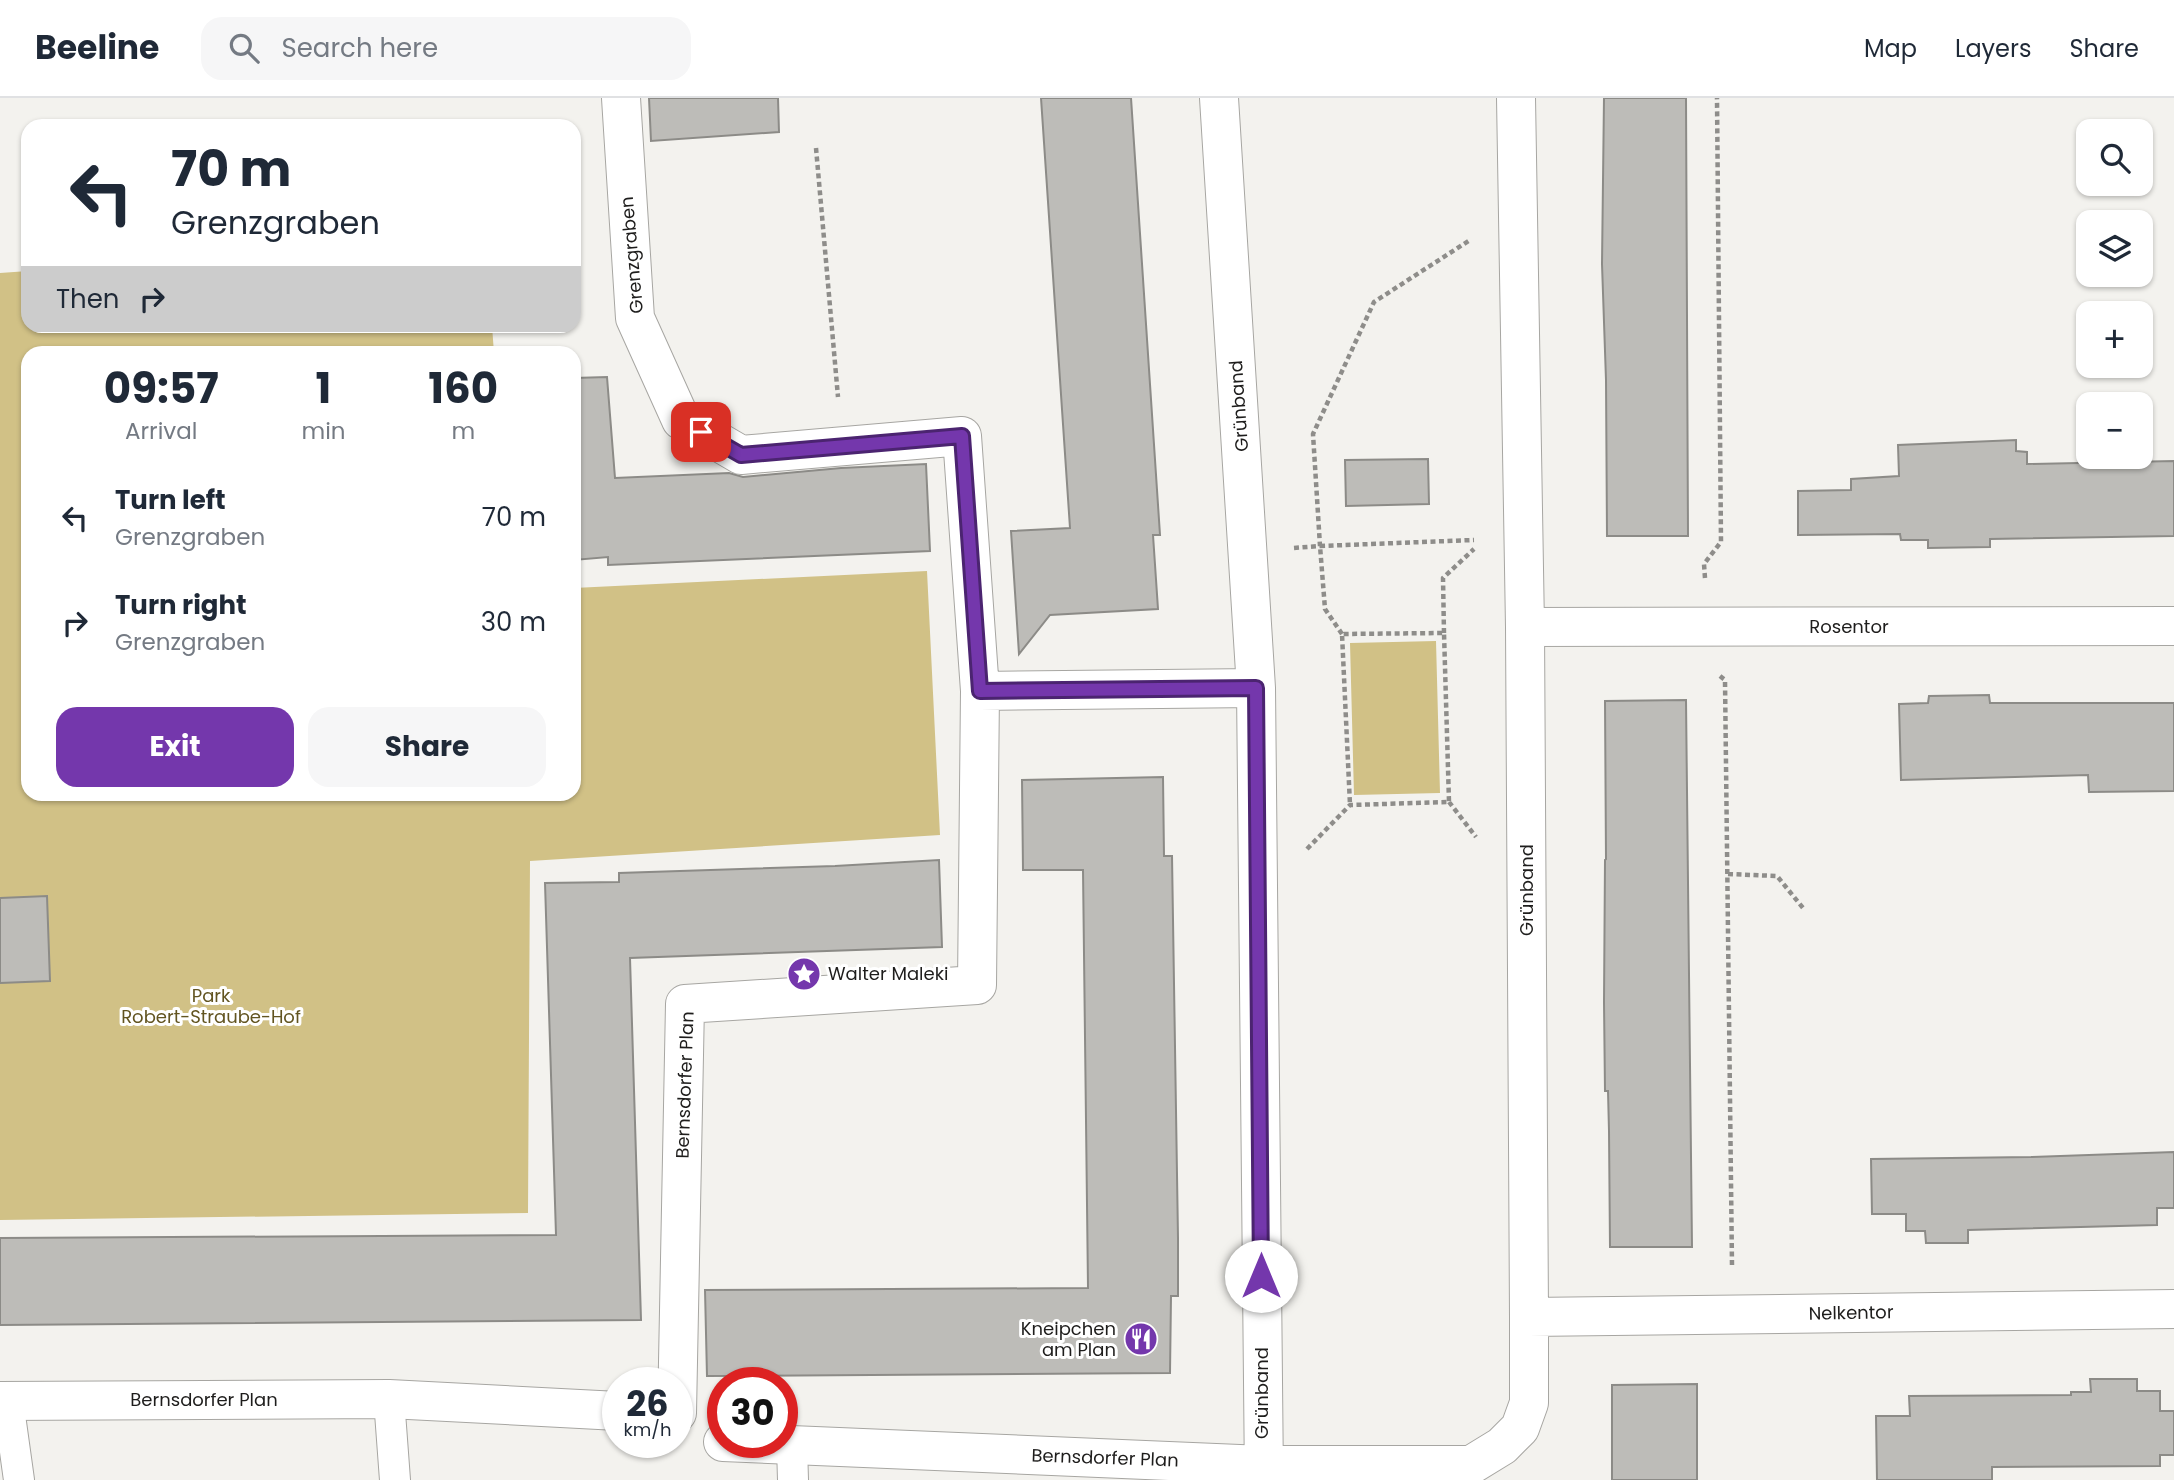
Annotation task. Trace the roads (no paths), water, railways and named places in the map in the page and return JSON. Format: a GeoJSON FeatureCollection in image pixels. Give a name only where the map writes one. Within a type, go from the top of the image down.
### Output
{"type":"FeatureCollection","features":[{"type":"Feature","properties":{"kind":"street","name":"Grenzgraben"},"geometry":{"type":"LineString","coordinates":[[621,98],[635,318],[681,420],[741,455],[962,436],[980,691]]}},
{"type":"Feature","properties":{"kind":"street","name":"Grünband"},"geometry":{"type":"LineString","coordinates":[[1219,98],[1256,688],[1263,1472],[1471,1465],[1502,1446],[1520,1428],[1529,1403],[1525,627],[1516,98]]}},
{"type":"Feature","properties":{"kind":"street","name":"Rosentor"},"geometry":{"type":"LineString","coordinates":[[1525,627],[2174,626]]}},
{"type":"Feature","properties":{"kind":"street"},"geometry":{"type":"LineString","coordinates":[[980,691],[1256,688]]}},
{"type":"Feature","properties":{"kind":"street","name":"Bernsdorfer Plan"},"geometry":{"type":"LineString","coordinates":[[678,1367],[685,1004],[977,985],[980,691]]}},
{"type":"Feature","properties":{"kind":"street","name":"Nelkentor"},"geometry":{"type":"LineString","coordinates":[[1529,1317],[2174,1309]]}},
{"type":"Feature","properties":{"kind":"street","name":"Bernsdorfer Plan"},"geometry":{"type":"LineString","coordinates":[[4,1401],[389,1399],[602,1410]]}},
{"type":"Feature","properties":{"kind":"street","name":"Bernsdorfer Plan"},"geometry":{"type":"LineString","coordinates":[[792,1463],[1263,1472]]}},
{"type":"Feature","properties":{"kind":"lane"},"geometry":{"type":"LineString","coordinates":[[389,1399],[395,1480]]}},
{"type":"Feature","properties":{"kind":"lane"},"geometry":{"type":"LineString","coordinates":[[4,1401],[19,1480]]}},
{"type":"Feature","properties":{"kind":"place","name":"Walter Maleki"},"geometry":{"type":"Point","coordinates":[804,974]}},
{"type":"Feature","properties":{"kind":"place","name":"Kneipchen am Plan"},"geometry":{"type":"Point","coordinates":[1141,1339]}},
{"type":"Feature","properties":{"kind":"park label","name":"Park Robert-Straube-Hof"},"geometry":{"type":"Point","coordinates":[211,1006]}}]}
